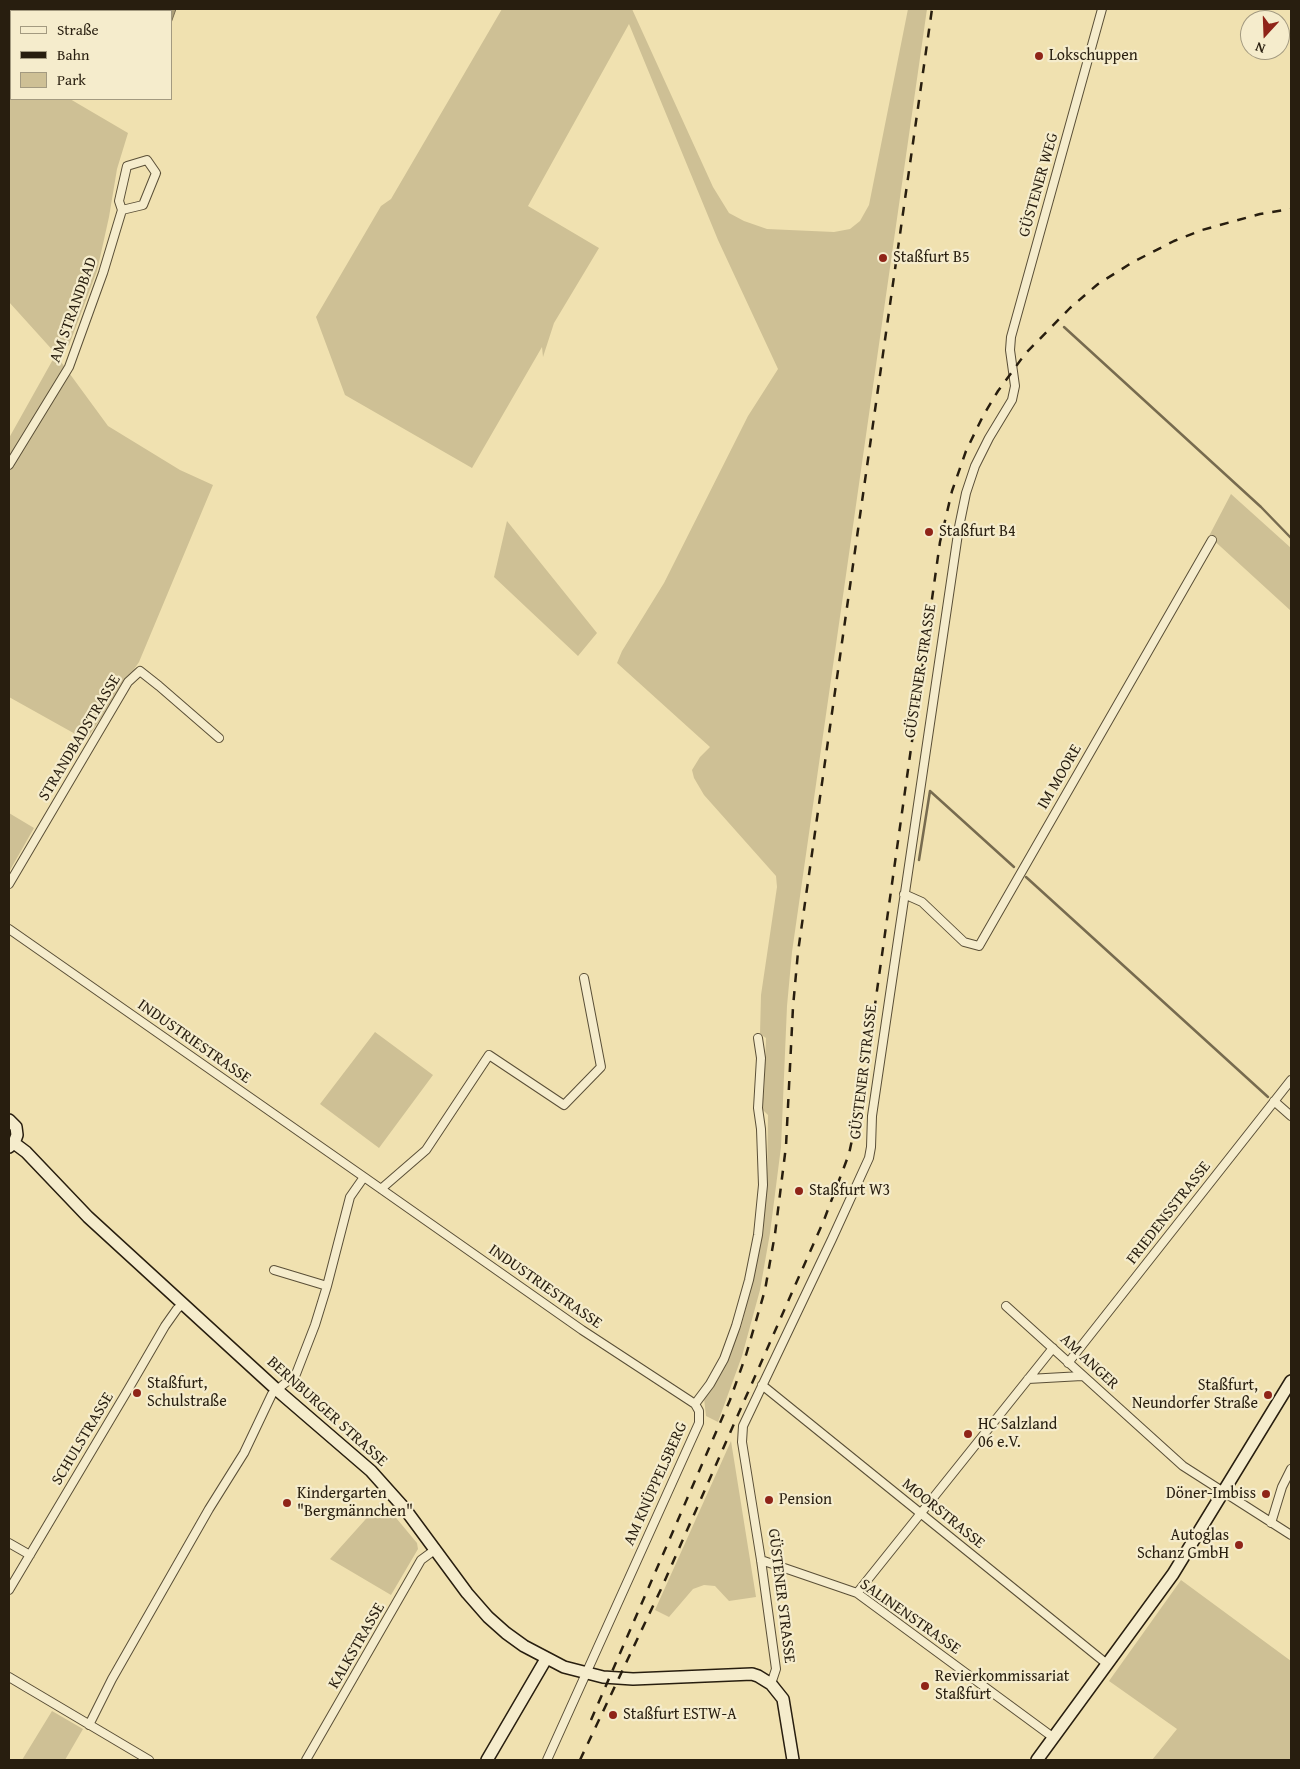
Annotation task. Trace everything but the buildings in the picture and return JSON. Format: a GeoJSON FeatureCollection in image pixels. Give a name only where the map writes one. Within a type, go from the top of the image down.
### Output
{"type":"FeatureCollection","features":[{"type":"Feature","properties":{"kind":"main road"},"geometry":{"type":"LineString","coordinates":[[9,1120],[14,1123],[17,1131],[16,1140],[11,1145]]}},
{"type":"Feature","properties":{"kind":"main road","name":"BERNBURGER STRASSE"},"geometry":{"type":"LineString","coordinates":[[11,1145],[26,1152],[88,1217],[277,1390],[370,1471],[405,1509],[467,1593],[488,1617],[512,1638],[564,1667],[587,1674],[619,1679],[752,1674],[765,1679],[771,1684]]}},
{"type":"Feature","properties":{"kind":"main road"},"geometry":{"type":"LineString","coordinates":[[1037,1760],[1173,1574],[1291,1381]]}},
{"type":"Feature","properties":{"kind":"main road"},"geometry":{"type":"LineString","coordinates":[[487,1760],[546,1658]]}},
{"type":"Feature","properties":{"kind":"main road","name":"GÜSTENER STRASSE"},"geometry":{"type":"LineString","coordinates":[[771,1684],[783,1699],[793,1760]]}},
{"type":"Feature","properties":{"kind":"street","name":"GÜSTENER WEG"},"geometry":{"type":"LineString","coordinates":[[1014,369],[1010,350],[1011,337],[1102,9]]}},
{"type":"Feature","properties":{"kind":"street","name":"AM STRANDBAD"},"geometry":{"type":"LineString","coordinates":[[9,465],[69,367],[103,273],[122,210],[119,201],[127,166],[147,160],[156,173],[143,205],[122,210]]}},
{"type":"Feature","properties":{"kind":"street","name":"GÜSTENER STRASSE"},"geometry":{"type":"LineString","coordinates":[[771,1684],[776,1669],[742,1442],[743,1426],[869,1158],[872,1116],[959,527],[966,493],[975,466],[1012,400],[1015,386],[1014,369]]}},
{"type":"Feature","properties":{"kind":"street","name":"IM MOORE"},"geometry":{"type":"LineString","coordinates":[[904,894],[922,902],[964,942],[979,946],[1212,540]]}},
{"type":"Feature","properties":{"kind":"street","name":"STRANDBADSTRASSE"},"geometry":{"type":"LineString","coordinates":[[9,884],[128,682],[140,671],[219,738]]}},
{"type":"Feature","properties":{"kind":"street","name":"INDUSTRIESTRASSE"},"geometry":{"type":"LineString","coordinates":[[9,929],[576,1326],[696,1404]]}},
{"type":"Feature","properties":{"kind":"street"},"geometry":{"type":"LineString","coordinates":[[381,1188],[426,1150],[489,1056],[564,1105],[601,1068],[584,978]]}},
{"type":"Feature","properties":{"kind":"street","name":"AM KNÜPPELSBERG"},"geometry":{"type":"LineString","coordinates":[[546,1760],[587,1674],[699,1423],[699,1412],[696,1404],[724,1359],[750,1280],[758,1235],[763,1185],[761,1129],[758,1108],[761,1058],[758,1038]]}},
{"type":"Feature","properties":{"kind":"street","name":"FRIEDENSSTRASSE"},"geometry":{"type":"LineString","coordinates":[[1068,1363],[1291,1080]]}},
{"type":"Feature","properties":{"kind":"street"},"geometry":{"type":"LineString","coordinates":[[1274,1101],[1291,1116]]}},
{"type":"Feature","properties":{"kind":"street"},"geometry":{"type":"LineString","coordinates":[[89,1725],[112,1679],[209,1509],[244,1454],[272,1394],[296,1374],[315,1325],[327,1286],[350,1197],[364,1177]]}},
{"type":"Feature","properties":{"kind":"street"},"geometry":{"type":"LineString","coordinates":[[274,1270],[327,1286]]}},
{"type":"Feature","properties":{"kind":"street","name":"SCHULSTRASSE"},"geometry":{"type":"LineString","coordinates":[[9,1590],[165,1326],[177,1309],[184,1304]]}},
{"type":"Feature","properties":{"kind":"street","name":"AM ANGER"},"geometry":{"type":"LineString","coordinates":[[1006,1306],[1183,1466],[1291,1535]]}},
{"type":"Feature","properties":{"kind":"street"},"geometry":{"type":"LineString","coordinates":[[856,1593],[1053,1348]]}},
{"type":"Feature","properties":{"kind":"street"},"geometry":{"type":"LineString","coordinates":[[1028,1379],[1082,1376]]}},
{"type":"Feature","properties":{"kind":"street","name":"MOORSTRASSE"},"geometry":{"type":"LineString","coordinates":[[762,1385],[1107,1664]]}},
{"type":"Feature","properties":{"kind":"street"},"geometry":{"type":"LineString","coordinates":[[1271,1523],[1282,1488],[1291,1469]]}},
{"type":"Feature","properties":{"kind":"street"},"geometry":{"type":"LineString","coordinates":[[9,1543],[30,1555]]}},
{"type":"Feature","properties":{"kind":"street","name":"KALKSTRASSE"},"geometry":{"type":"LineString","coordinates":[[306,1760],[421,1560],[436,1549]]}},
{"type":"Feature","properties":{"kind":"street","name":"SALINENSTRASSE"},"geometry":{"type":"LineString","coordinates":[[761,1560],[856,1593],[1054,1738]]}},
{"type":"Feature","properties":{"kind":"street"},"geometry":{"type":"LineString","coordinates":[[9,1677],[148,1760]]}},
{"type":"Feature","properties":{"kind":"green space"},"geometry":{"type":"Polygon","coordinates":[[[502,9],[632,9],[713,187],[729,213],[744,221],[767,229],[834,232],[850,229],[860,221],[869,205],[908,9],[927,9],[792,952],[787,1006],[781,1147],[770,1233],[760,1290],[742,1356],[718,1422],[706,1416],[704,1398],[727,1361],[741,1327],[763,1233],[767,1185],[768,1115],[761,1108],[764,1092],[766,1038],[760,1034],[761,995],[777,887],[776,876],[704,795],[694,778],[692,770],[700,757],[710,747],[617,663],[622,651],[664,583],[748,416],[778,369],[718,240],[629,24],[528,206],[599,248],[554,323],[543,357],[542,347],[472,468],[345,395],[316,317],[381,206],[391,199],[502,9]]]}},
{"type":"Feature","properties":{"kind":"green space"},"geometry":{"type":"Polygon","coordinates":[[[9,56],[10,100],[72,100],[128,133],[117,169],[97,271],[69,345],[56,355],[108,426],[180,470],[213,485],[139,662],[86,740],[9,697],[9,438],[56,354],[9,302],[9,56]]]}},
{"type":"Feature","properties":{"kind":"green space"},"geometry":{"type":"Polygon","coordinates":[[[1231,494],[1291,548],[1291,611],[1209,536],[1231,494]]]}},
{"type":"Feature","properties":{"kind":"green space"},"geometry":{"type":"Polygon","coordinates":[[[507,521],[597,633],[578,656],[494,577],[507,521]]]}},
{"type":"Feature","properties":{"kind":"green space"},"geometry":{"type":"Polygon","coordinates":[[[9,813],[34,828],[9,872],[9,813]]]}},
{"type":"Feature","properties":{"kind":"green space"},"geometry":{"type":"Polygon","coordinates":[[[375,1032],[433,1075],[379,1148],[320,1104],[375,1032]]]}},
{"type":"Feature","properties":{"kind":"green space"},"geometry":{"type":"Polygon","coordinates":[[[731,1441],[756,1597],[729,1601],[715,1586],[704,1585],[693,1589],[669,1617],[655,1610],[731,1441]]]}},
{"type":"Feature","properties":{"kind":"green space"},"geometry":{"type":"Polygon","coordinates":[[[382,1501],[417,1543],[418,1549],[391,1595],[330,1559],[382,1501]]]}},
{"type":"Feature","properties":{"kind":"green space"},"geometry":{"type":"Polygon","coordinates":[[[1181,1580],[1291,1661],[1291,1760],[1152,1760],[1177,1729],[1109,1681],[1181,1580]]]}},
{"type":"Feature","properties":{"kind":"green space"},"geometry":{"type":"Polygon","coordinates":[[[52,1711],[83,1729],[65,1760],[22,1760],[52,1711]]]}},
{"type":"Feature","properties":{"kind":"shaded area"},"geometry":{"type":"Polygon","coordinates":[[[176,9],[172,20],[172,10],[22,10],[176,9]]]}},
{"type":"Feature","properties":{"kind":"waterway"},"geometry":{"type":"LineString","coordinates":[[1064,327],[1261,507],[1291,538]]}},
{"type":"Feature","properties":{"kind":"waterway"},"geometry":{"type":"LineString","coordinates":[[919,860],[930,791],[1014,867]]}},
{"type":"Feature","properties":{"kind":"waterway"},"geometry":{"type":"LineString","coordinates":[[1026,877],[1268,1097]]}},
{"type":"Feature","properties":{"kind":"railway"},"geometry":{"type":"LineString","coordinates":[[591,1720],[730,1400],[746,1355],[765,1290],[775,1234],[786,1146],[793,1007],[798,952],[932,9]]}},
{"type":"Feature","properties":{"kind":"railway"},"geometry":{"type":"LineString","coordinates":[[580,1760],[662,1587],[824,1220],[849,1154],[864,1083],[940,542],[952,491],[966,451],[998,391],[1025,354],[1070,308],[1098,284],[1133,262],[1174,241],[1202,230],[1260,214],[1291,209]]}},
{"type":"Feature","properties":{"kind":"place","name":"Lokschuppen"},"geometry":{"type":"Point","coordinates":[1039,56]}},
{"type":"Feature","properties":{"kind":"place","name":"Staßfurt B5"},"geometry":{"type":"Point","coordinates":[883,258]}},
{"type":"Feature","properties":{"kind":"place","name":"Staßfurt B4"},"geometry":{"type":"Point","coordinates":[929,532]}},
{"type":"Feature","properties":{"kind":"place","name":"Staßfurt W3"},"geometry":{"type":"Point","coordinates":[799,1191]}},
{"type":"Feature","properties":{"kind":"place","name":"Staßfurt, Schulstraße"},"geometry":{"type":"Point","coordinates":[137,1393]}},
{"type":"Feature","properties":{"kind":"place","name":"Staßfurt, Neundorfer Straße"},"geometry":{"type":"Point","coordinates":[1268,1395]}},
{"type":"Feature","properties":{"kind":"place","name":"HC Salzland 06 e.V."},"geometry":{"type":"Point","coordinates":[968,1434]}},
{"type":"Feature","properties":{"kind":"place","name":"Döner-Imbiss"},"geometry":{"type":"Point","coordinates":[1266,1494]}},
{"type":"Feature","properties":{"kind":"place","name":"Pension"},"geometry":{"type":"Point","coordinates":[769,1500]}},
{"type":"Feature","properties":{"kind":"place","name":"Kindergarten \"Bergmännchen\""},"geometry":{"type":"Point","coordinates":[287,1503]}},
{"type":"Feature","properties":{"kind":"place","name":"Autoglas Schanz GmbH"},"geometry":{"type":"Point","coordinates":[1239,1545]}},
{"type":"Feature","properties":{"kind":"place","name":"Revierkommissariat Staßfurt"},"geometry":{"type":"Point","coordinates":[925,1686]}},
{"type":"Feature","properties":{"kind":"place","name":"Staßfurt ESTW-A"},"geometry":{"type":"Point","coordinates":[613,1715]}}]}
